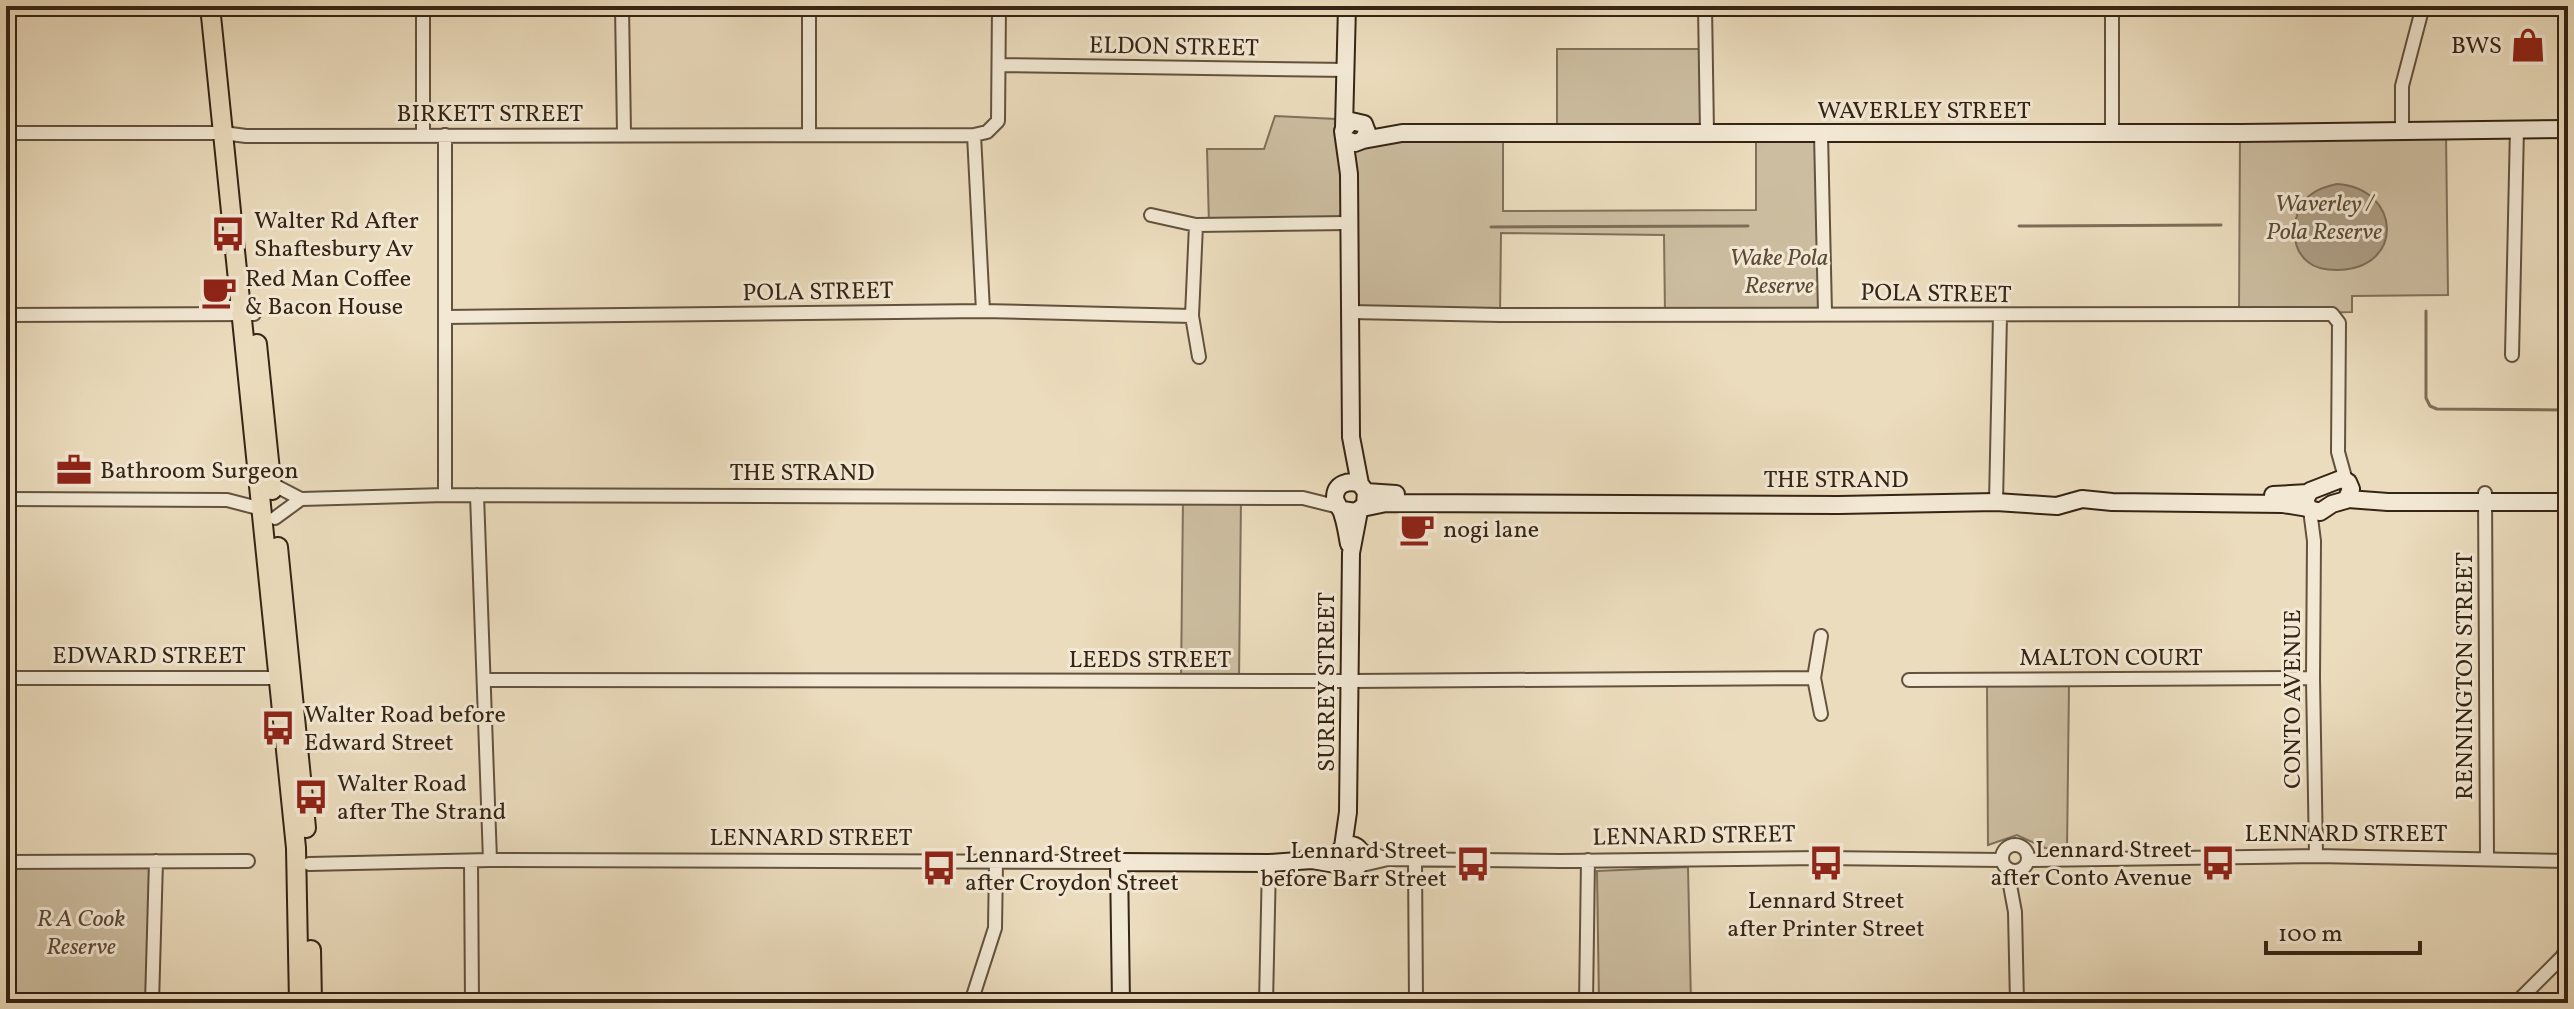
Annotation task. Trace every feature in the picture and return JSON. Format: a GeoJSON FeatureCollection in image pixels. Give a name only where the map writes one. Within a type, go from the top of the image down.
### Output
{"type":"FeatureCollection","features":[{"type":"Feature","properties":{"kind":"main road"},"geometry":{"type":"LineString","coordinates":[[210,6],[229,134],[286,677],[309,864],[312,1003]]}},
{"type":"Feature","properties":{"kind":"main road"},"geometry":{"type":"LineString","coordinates":[[222,6],[229,134]]}},
{"type":"Feature","properties":{"kind":"main road"},"geometry":{"type":"LineString","coordinates":[[286,677],[298,879],[299,1003]]}},
{"type":"Feature","properties":{"kind":"street"},"geometry":{"type":"LineString","coordinates":[[423,6],[423,135]]}},
{"type":"Feature","properties":{"kind":"street"},"geometry":{"type":"LineString","coordinates":[[622,6],[624,134]]}},
{"type":"Feature","properties":{"kind":"street"},"geometry":{"type":"LineString","coordinates":[[809,6],[809,134]]}},
{"type":"Feature","properties":{"kind":"street"},"geometry":{"type":"LineString","coordinates":[[983,311],[974,135],[987,132],[998,121],[999,6]]}},
{"type":"Feature","properties":{"kind":"street","name":"SURREY STREET"},"geometry":{"type":"LineString","coordinates":[[1347,6],[1347,70],[1356,132],[1348,223],[1351,312],[1350,855]]}},
{"type":"Feature","properties":{"kind":"street"},"geometry":{"type":"LineString","coordinates":[[1705,6],[1707,133]]}},
{"type":"Feature","properties":{"kind":"street"},"geometry":{"type":"LineString","coordinates":[[2112,6],[2112,133]]}},
{"type":"Feature","properties":{"kind":"street"},"geometry":{"type":"LineString","coordinates":[[2402,133],[2402,86],[2423,6]]}},
{"type":"Feature","properties":{"kind":"street","name":"ELDON STREET"},"geometry":{"type":"LineString","coordinates":[[1000,65],[1347,70]]}},
{"type":"Feature","properties":{"kind":"street","name":"WAVERLEY STREET"},"geometry":{"type":"LineString","coordinates":[[1356,132],[2446,133],[2464,136],[2568,129]]}},
{"type":"Feature","properties":{"kind":"street"},"geometry":{"type":"LineString","coordinates":[[2512,355],[2516,132]]}},
{"type":"Feature","properties":{"kind":"street","name":"WAVERLEY STREET"},"geometry":{"type":"LineString","coordinates":[[2516,132],[2568,136]]}},
{"type":"Feature","properties":{"kind":"street","name":"BIRKETT STREET"},"geometry":{"type":"LineString","coordinates":[[6,133],[974,135]]}},
{"type":"Feature","properties":{"kind":"street"},"geometry":{"type":"LineString","coordinates":[[1821,134],[1825,313]]}},
{"type":"Feature","properties":{"kind":"street"},"geometry":{"type":"LineString","coordinates":[[445,135],[445,495]]}},
{"type":"Feature","properties":{"kind":"street"},"geometry":{"type":"LineString","coordinates":[[1151,215],[1196,225],[1348,223]]}},
{"type":"Feature","properties":{"kind":"street"},"geometry":{"type":"LineString","coordinates":[[1196,225],[1192,316],[1199,357]]}},
{"type":"Feature","properties":{"kind":"street","name":"POLA STREET"},"geometry":{"type":"LineString","coordinates":[[445,317],[983,311],[1192,316]]}},
{"type":"Feature","properties":{"kind":"street","name":"POLA STREET"},"geometry":{"type":"LineString","coordinates":[[1351,312],[1500,315],[2332,314],[2339,323],[2338,452],[2343,487]]}},
{"type":"Feature","properties":{"kind":"street"},"geometry":{"type":"LineString","coordinates":[[6,315],[248,314]]}},
{"type":"Feature","properties":{"kind":"street"},"geometry":{"type":"LineString","coordinates":[[1996,498],[2000,316]]}},
{"type":"Feature","properties":{"kind":"street"},"geometry":{"type":"LineString","coordinates":[[6,499],[227,500],[266,483]]}},
{"type":"Feature","properties":{"kind":"street","name":"THE STRAND"},"geometry":{"type":"LineString","coordinates":[[266,483],[301,499],[445,495],[1303,498],[1996,498],[2043,495],[2053,498],[2080,491],[2245,496],[2313,505]]}},
{"type":"Feature","properties":{"kind":"street"},"geometry":{"type":"LineString","coordinates":[[2313,505],[2343,487]]}},
{"type":"Feature","properties":{"kind":"street"},"geometry":{"type":"LineString","coordinates":[[2313,505],[2343,487],[2387,494],[2568,502]]}},
{"type":"Feature","properties":{"kind":"street"},"geometry":{"type":"LineString","coordinates":[[2485,498],[2568,492]]}},
{"type":"Feature","properties":{"kind":"street"},"geometry":{"type":"LineString","coordinates":[[477,495],[486,680],[490,860]]}},
{"type":"Feature","properties":{"kind":"street","name":"RENNINGTON STREET"},"geometry":{"type":"LineString","coordinates":[[2485,498],[2487,857]]}},
{"type":"Feature","properties":{"kind":"street"},"geometry":{"type":"LineString","coordinates":[[227,500],[269,514],[301,499]]}},
{"type":"Feature","properties":{"kind":"street","name":"CONTO AVENUE"},"geometry":{"type":"LineString","coordinates":[[2313,505],[2316,856]]}},
{"type":"Feature","properties":{"kind":"street"},"geometry":{"type":"LineString","coordinates":[[1821,636],[1814,678],[1821,714]]}},
{"type":"Feature","properties":{"kind":"street","name":"EDWARD STREET"},"geometry":{"type":"LineString","coordinates":[[6,678],[286,677]]}},
{"type":"Feature","properties":{"kind":"street","name":"LEEDS STREET"},"geometry":{"type":"LineString","coordinates":[[486,680],[1814,678]]}},
{"type":"Feature","properties":{"kind":"street","name":"MALTON COURT"},"geometry":{"type":"LineString","coordinates":[[1909,680],[2313,678]]}},
{"type":"Feature","properties":{"kind":"street"},"geometry":{"type":"LineString","coordinates":[[2015,912],[2026,851],[2014,845],[2003,852],[2015,912],[2017,1003]]}},
{"type":"Feature","properties":{"kind":"street","name":"LENNARD STREET"},"geometry":{"type":"LineString","coordinates":[[309,864],[490,860],[1269,863],[1350,855],[1415,860],[1820,858],[2004,865]]}},
{"type":"Feature","properties":{"kind":"street","name":"LENNARD STREET"},"geometry":{"type":"LineString","coordinates":[[2024,865],[2316,856],[2568,861]]}},
{"type":"Feature","properties":{"kind":"street"},"geometry":{"type":"LineString","coordinates":[[1415,860],[1416,1003]]}},
{"type":"Feature","properties":{"kind":"street"},"geometry":{"type":"LineString","coordinates":[[1586,1003],[1588,860]]}},
{"type":"Feature","properties":{"kind":"street"},"geometry":{"type":"LineString","coordinates":[[152,1003],[156,861]]}},
{"type":"Feature","properties":{"kind":"street"},"geometry":{"type":"LineString","coordinates":[[6,862],[248,861]]}},
{"type":"Feature","properties":{"kind":"street"},"geometry":{"type":"LineString","coordinates":[[471,861],[472,1003]]}},
{"type":"Feature","properties":{"kind":"street"},"geometry":{"type":"LineString","coordinates":[[973,1003],[995,928],[996,862]]}},
{"type":"Feature","properties":{"kind":"street"},"geometry":{"type":"LineString","coordinates":[[1119,862],[1121,1003]]}},
{"type":"Feature","properties":{"kind":"street"},"geometry":{"type":"LineString","coordinates":[[1266,1003],[1269,863]]}},
{"type":"Feature","properties":{"kind":"street"},"geometry":{"type":"LineString","coordinates":[[2004,865],[2014,871],[2024,865]]}},
{"type":"Feature","properties":{"kind":"street"},"geometry":{"type":"LineString","coordinates":[[2516,1003],[2562,957],[2568,946]]}},
{"type":"Feature","properties":{"kind":"green space"},"geometry":{"type":"Polygon","coordinates":[[[1557,49],[1706,49],[1707,133],[1557,133],[1557,49]]]}},
{"type":"Feature","properties":{"kind":"green space","name":"Wake Pola Reserve"},"geometry":{"type":"Polygon","coordinates":[[[1275,116],[1356,120],[1344,136],[1503,134],[1503,211],[1756,210],[1756,134],[1821,134],[1825,313],[1665,314],[1664,235],[1501,233],[1500,315],[1351,312],[1348,223],[1209,225],[1207,149],[1264,149],[1275,116]]]}},
{"type":"Feature","properties":{"kind":"green space","name":"Waverley / Pola Reserve"},"geometry":{"type":"Polygon","coordinates":[[[2240,133],[2446,133],[2448,295],[2352,296],[2352,312],[2239,315],[2240,133]]]}},
{"type":"Feature","properties":{"kind":"green space"},"geometry":{"type":"Polygon","coordinates":[[[1183,497],[1241,498],[1239,681],[1181,681],[1183,497]]]}},
{"type":"Feature","properties":{"kind":"green space"},"geometry":{"type":"Polygon","coordinates":[[[1987,685],[2069,686],[2067,851],[2045,848],[2017,835],[1988,845],[1987,685]]]}},
{"type":"Feature","properties":{"kind":"green space","name":"R A Cook Reserve"},"geometry":{"type":"Polygon","coordinates":[[[156,861],[152,1003],[6,1003],[6,862],[156,861]]]}},
{"type":"Feature","properties":{"kind":"green space"},"geometry":{"type":"Polygon","coordinates":[[[1688,867],[1691,1003],[1599,1003],[1597,871],[1688,867]]]}},
{"type":"Feature","properties":{"kind":"shaded area"},"geometry":{"type":"Polygon","coordinates":[[[2337,184],[2358,189],[2374,199],[2383,213],[2387,228],[2384,243],[2375,257],[2359,266],[2337,270],[2308,262],[2297,247],[2295,229],[2299,211],[2309,196],[2337,184]]]}},
{"type":"Feature","properties":{"kind":"waterway"},"geometry":{"type":"LineString","coordinates":[[2019,226],[2221,225]]}},
{"type":"Feature","properties":{"kind":"waterway"},"geometry":{"type":"LineString","coordinates":[[1491,227],[1748,226]]}},
{"type":"Feature","properties":{"kind":"waterway"},"geometry":{"type":"LineString","coordinates":[[2426,311],[2426,398],[2430,406],[2437,409],[2568,410]]}},
{"type":"Feature","properties":{"kind":"place","name":"BWS"},"geometry":{"type":"Point","coordinates":[2528,45]}},
{"type":"Feature","properties":{"kind":"place","name":"Walter Rd After Shaftesbury Av"},"geometry":{"type":"Point","coordinates":[228,234]}},
{"type":"Feature","properties":{"kind":"place","name":"Red Man Coffee & Bacon House"},"geometry":{"type":"Point","coordinates":[219,292]}},
{"type":"Feature","properties":{"kind":"place","name":"Bathroom Surgeon"},"geometry":{"type":"Point","coordinates":[74,470]}},
{"type":"Feature","properties":{"kind":"place","name":"nogi lane"},"geometry":{"type":"Point","coordinates":[1417,529]}},
{"type":"Feature","properties":{"kind":"place","name":"Walter Road before Edward Street"},"geometry":{"type":"Point","coordinates":[278,728]}},
{"type":"Feature","properties":{"kind":"place","name":"Walter Road after The Strand"},"geometry":{"type":"Point","coordinates":[311,797]}},
{"type":"Feature","properties":{"kind":"place","name":"Lennard Street after Printer Street"},"geometry":{"type":"Point","coordinates":[1826,863]}},
{"type":"Feature","properties":{"kind":"place","name":"Lennard Street after Conto Avenue"},"geometry":{"type":"Point","coordinates":[2218,863]}},
{"type":"Feature","properties":{"kind":"place","name":"Lennard Street before Barr Street"},"geometry":{"type":"Point","coordinates":[1473,864]}},
{"type":"Feature","properties":{"kind":"place","name":"Lennard Street after Croydon Street"},"geometry":{"type":"Point","coordinates":[939,868]}}]}
